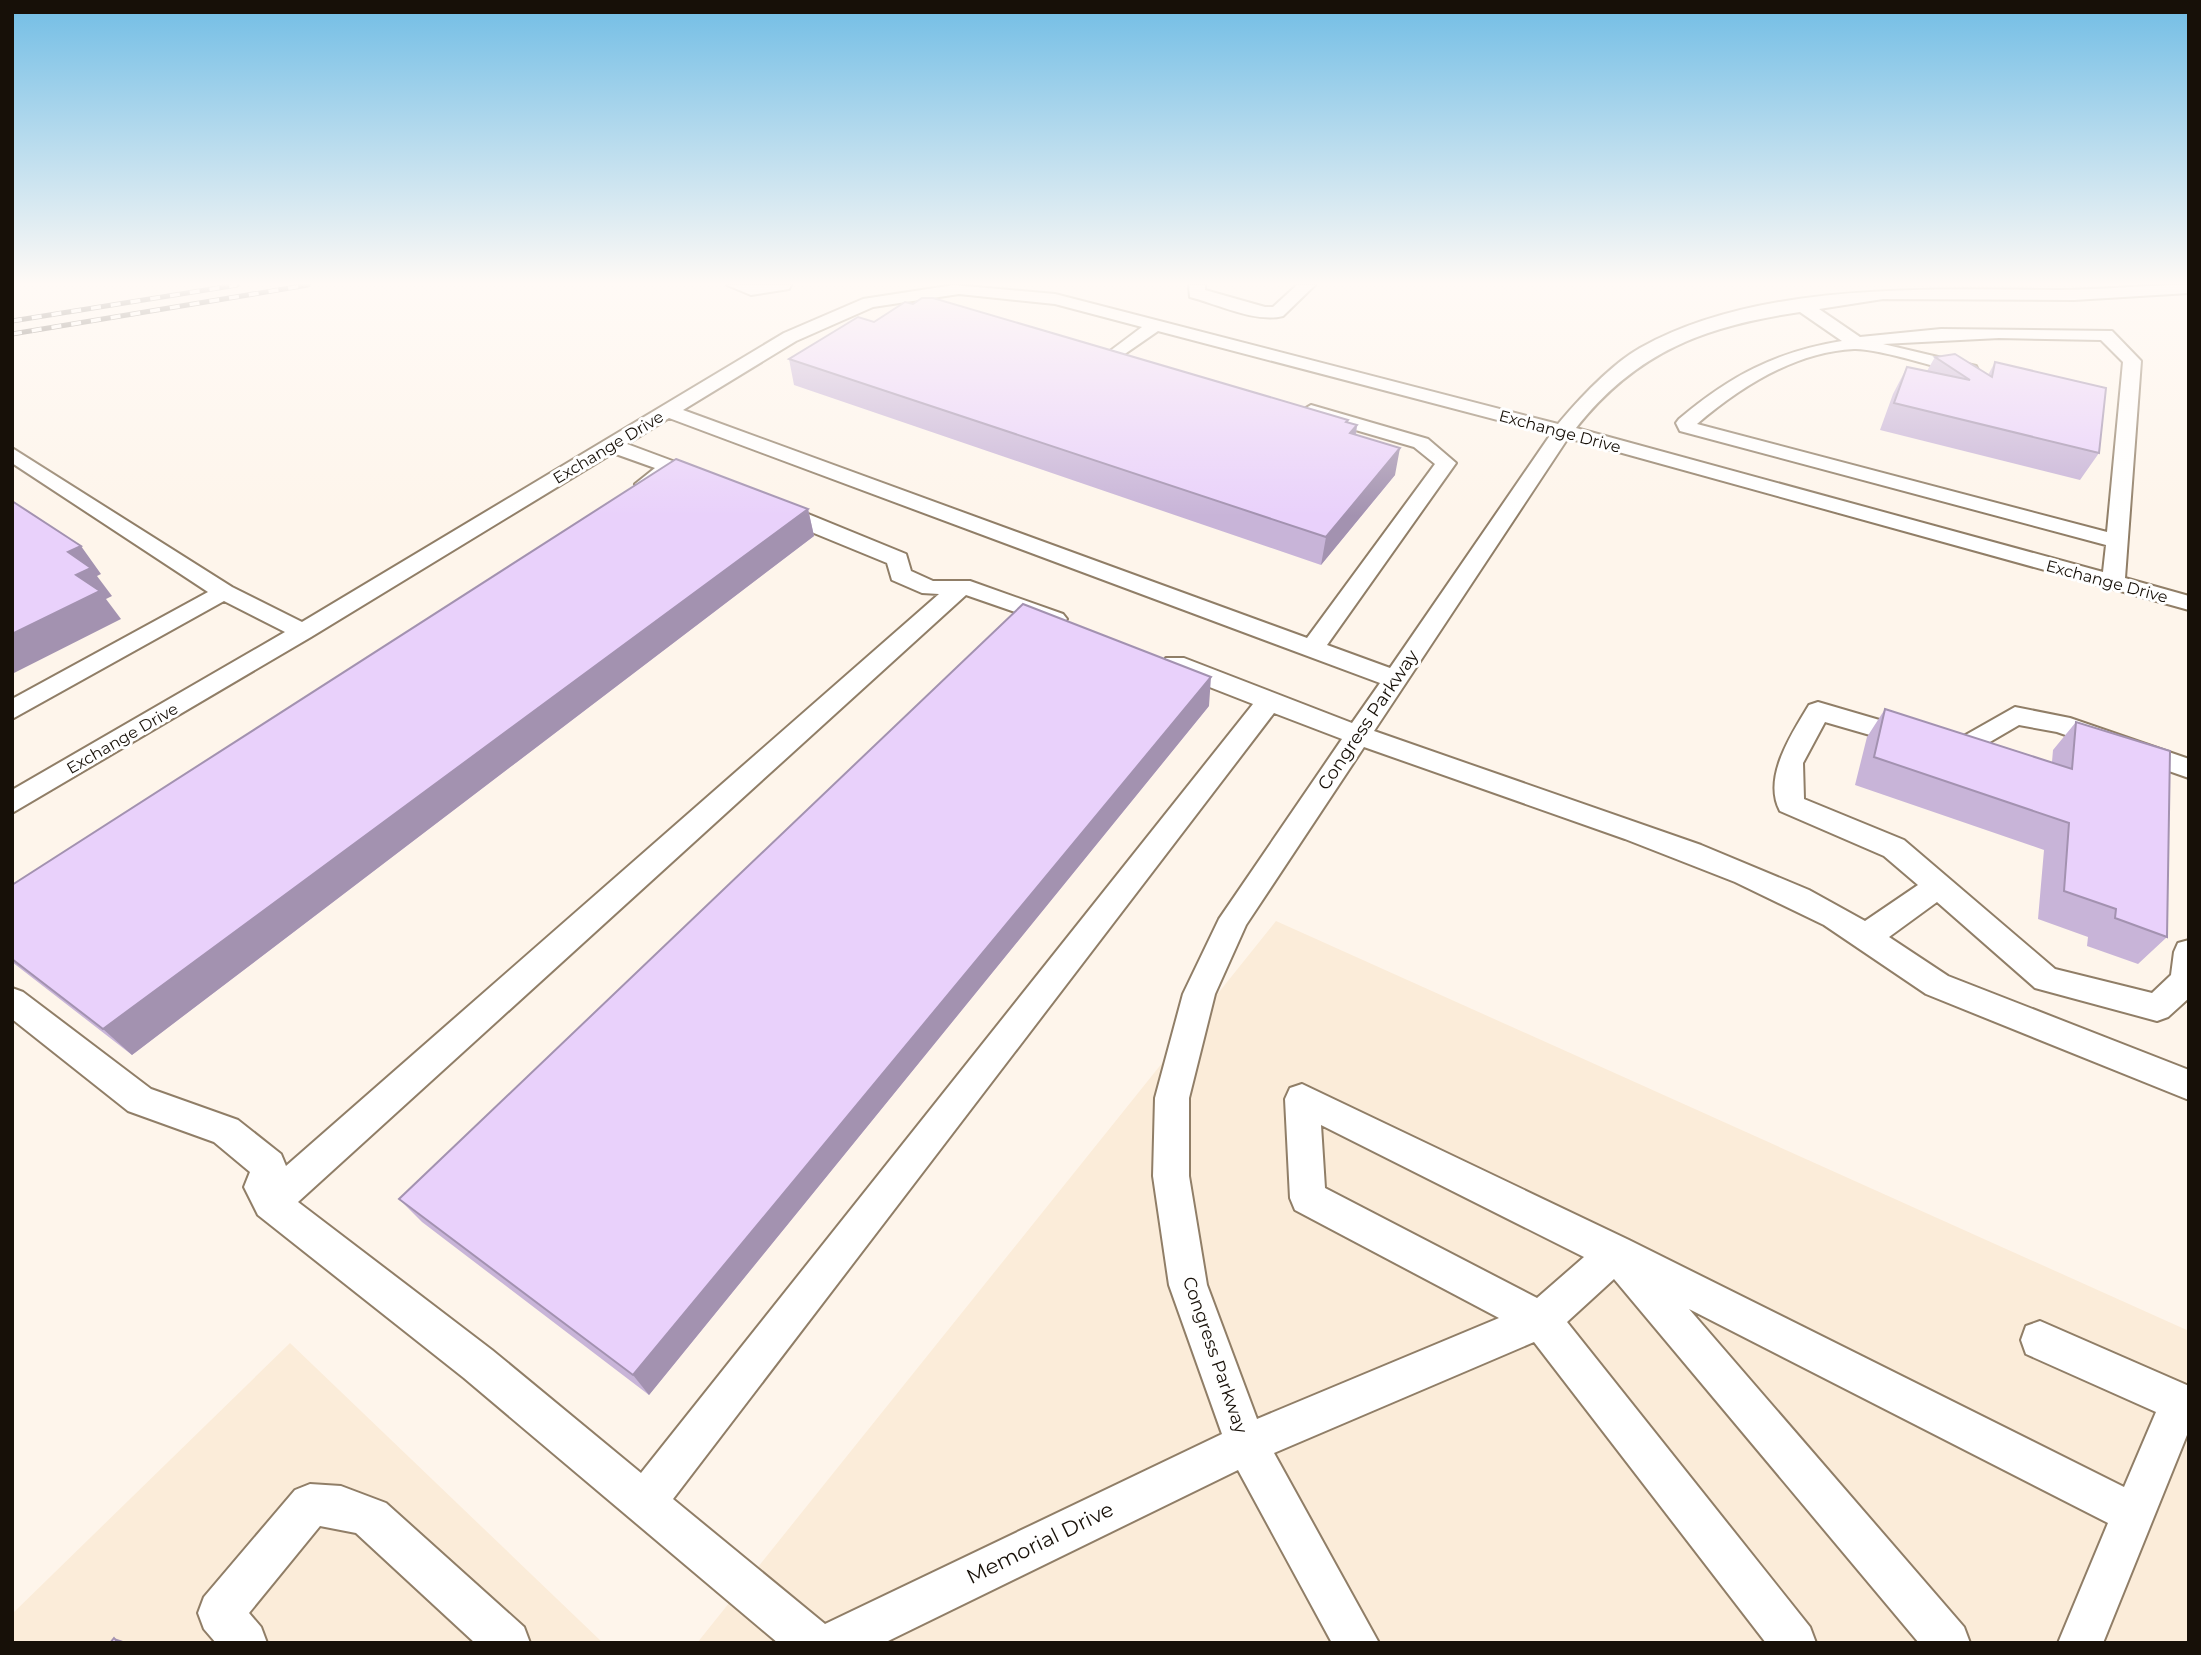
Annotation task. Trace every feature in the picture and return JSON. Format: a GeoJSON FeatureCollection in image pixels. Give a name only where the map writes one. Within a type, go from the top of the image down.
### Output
{"type":"FeatureCollection","features":[{"type":"Feature","properties":{"kind":"street","name":"Exchange Drive"},"geometry":{"type":"LineString","coordinates":[[12,803],[303,632],[748,362]]}},
{"type":"Feature","properties":{"kind":"street","name":"Exchange Drive"},"geometry":{"type":"LineString","coordinates":[[1298,362],[1563,431],[2189,603]]}},
{"type":"Feature","properties":{"kind":"street","name":"Congress Parkway"},"geometry":{"type":"LineString","coordinates":[[1357,1643],[1246,1444],[1188,1285],[1171,1176],[1172,1098],[1199,994],[1234,919],[1563,431],[1585,404],[1634,362]]}},
{"type":"Feature","properties":{"kind":"street"},"geometry":{"type":"LineString","coordinates":[[1783,362],[1759,368],[1721,391],[1694,414],[1686,423],[1687,428],[2117,541]]}},
{"type":"Feature","properties":{"kind":"street"},"geometry":{"type":"LineString","coordinates":[[1894,362],[1896,378]]}},
{"type":"Feature","properties":{"kind":"street"},"geometry":{"type":"LineString","coordinates":[[1920,362],[1961,377],[1988,374]]}},
{"type":"Feature","properties":{"kind":"street"},"geometry":{"type":"LineString","coordinates":[[2113,582],[2122,406],[2132,362]]}},
{"type":"Feature","properties":{"kind":"street"},"geometry":{"type":"LineString","coordinates":[[1289,405],[1421,443],[1446,463],[1312,648]]}},
{"type":"Feature","properties":{"kind":"street"},"geometry":{"type":"LineString","coordinates":[[667,411],[1395,679]]}},
{"type":"Feature","properties":{"kind":"street"},"geometry":{"type":"LineString","coordinates":[[610,445],[697,477]]}},
{"type":"Feature","properties":{"kind":"street"},"geometry":{"type":"LineString","coordinates":[[12,454],[225,592],[303,632]]}},
{"type":"Feature","properties":{"kind":"street"},"geometry":{"type":"LineString","coordinates":[[625,496],[671,467]]}},
{"type":"Feature","properties":{"kind":"street"},"geometry":{"type":"LineString","coordinates":[[760,503],[898,559],[900,575],[930,588],[962,586],[1074,626]]}},
{"type":"Feature","properties":{"kind":"street"},"geometry":{"type":"LineString","coordinates":[[271,1203],[962,586]]}},
{"type":"Feature","properties":{"kind":"street"},"geometry":{"type":"LineString","coordinates":[[12,710],[225,592]]}},
{"type":"Feature","properties":{"kind":"street"},"geometry":{"type":"LineString","coordinates":[[1148,653],[1357,735],[1614,825],[1787,892],[1842,919],[1901,964],[1937,985],[2189,1085]]}},
{"type":"Feature","properties":{"kind":"street"},"geometry":{"type":"LineString","coordinates":[[644,1502],[1269,701]]}},
{"type":"Feature","properties":{"kind":"street"},"geometry":{"type":"LineString","coordinates":[[2189,769],[2061,724],[2015,716],[1959,751],[1818,711],[1790,764],[1790,804],[1894,848],[2046,979],[2157,1008],[2186,981],[2189,952]]}},
{"type":"Feature","properties":{"kind":"street"},"geometry":{"type":"LineString","coordinates":[[1865,937],[1939,886]]}},
{"type":"Feature","properties":{"kind":"street"},"geometry":{"type":"LineString","coordinates":[[12,1001],[141,1100],[226,1131],[269,1166],[262,1187],[271,1203],[478,1364],[813,1643]]}},
{"type":"Feature","properties":{"kind":"street"},"geometry":{"type":"LineString","coordinates":[[1794,1643],[1541,1320],[1308,1198],[1302,1098],[2134,1514]]}},
{"type":"Feature","properties":{"kind":"street"},"geometry":{"type":"LineString","coordinates":[[1616,1253],[1948,1643]]}},
{"type":"Feature","properties":{"kind":"street","name":"Memorial Drive"},"geometry":{"type":"LineString","coordinates":[[835,1643],[1246,1444],[1541,1320],[1616,1253]]}},
{"type":"Feature","properties":{"kind":"street"},"geometry":{"type":"LineString","coordinates":[[2040,1340],[2184,1404],[2080,1643]]}},
{"type":"Feature","properties":{"kind":"street"},"geometry":{"type":"LineString","coordinates":[[245,1643],[220,1613],[310,1506],[329,1504],[347,1507],[371,1518],[508,1643]]}},
{"type":"Feature","properties":{"kind":"shaded area"},"geometry":{"type":"Polygon","coordinates":[[[1276,921],[2189,1331],[2189,1643],[697,1643],[1276,921]]]}},
{"type":"Feature","properties":{"kind":"shaded area"},"geometry":{"type":"Polygon","coordinates":[[[290,1343],[603,1643],[12,1643],[12,1614],[290,1343]]]}},
{"type":"Feature","properties":{"kind":"building"},"geometry":{"type":"Polygon","coordinates":[[[799,362],[1151,362],[1348,420],[1346,422],[1357,425],[1350,433],[1400,448],[1326,537],[799,362]]]}},
{"type":"Feature","properties":{"kind":"building"},"geometry":{"type":"Polygon","coordinates":[[[1943,362],[1968,362],[1992,377],[1996,362],[2106,388],[2099,453],[1894,403],[1907,367],[1970,380],[1943,362]]]}},
{"type":"Feature","properties":{"kind":"building"},"geometry":{"type":"Polygon","coordinates":[[[676,459],[808,509],[103,1029],[12,959],[12,885],[676,459]]]}},
{"type":"Feature","properties":{"kind":"building"},"geometry":{"type":"Polygon","coordinates":[[[12,501],[81,546],[68,552],[91,568],[76,575],[100,591],[12,634],[12,501]]]}},
{"type":"Feature","properties":{"kind":"building"},"geometry":{"type":"Polygon","coordinates":[[[1023,604],[1211,677],[633,1375],[399,1199],[1023,604]]]}},
{"type":"Feature","properties":{"kind":"building"},"geometry":{"type":"Polygon","coordinates":[[[1885,709],[2072,769],[2076,722],[2170,751],[2167,937],[2115,918],[2116,909],[2064,891],[2069,823],[1874,757],[1885,709]]]}}]}
